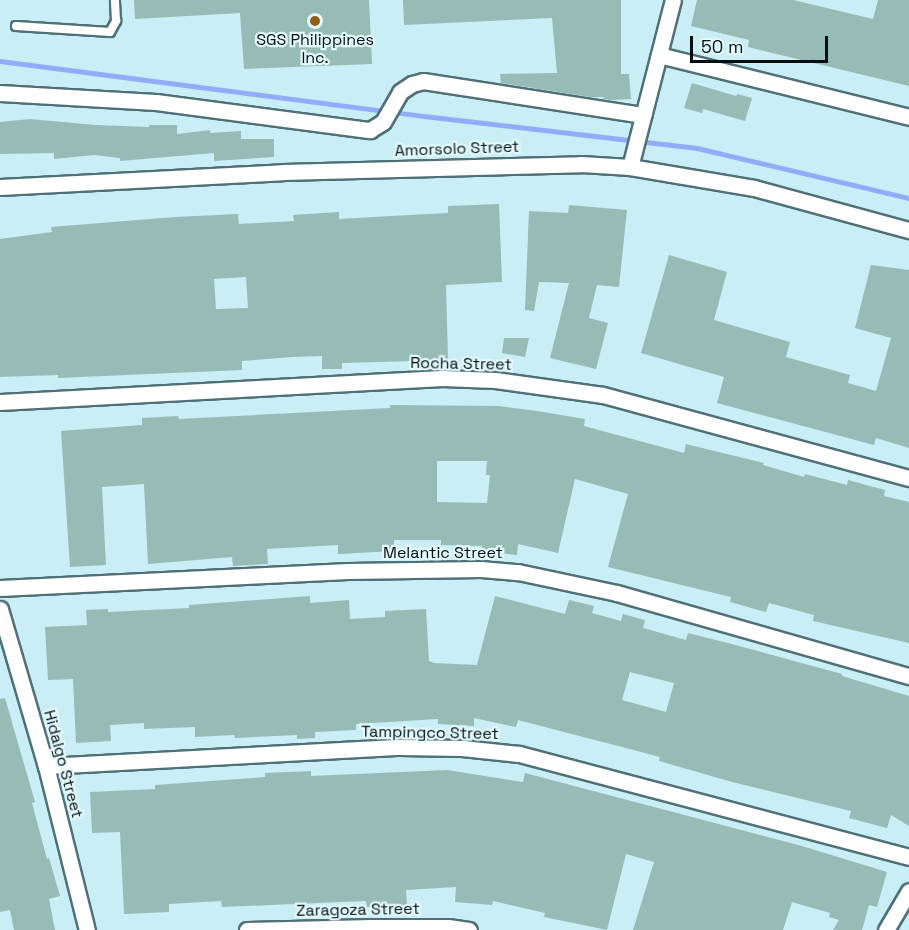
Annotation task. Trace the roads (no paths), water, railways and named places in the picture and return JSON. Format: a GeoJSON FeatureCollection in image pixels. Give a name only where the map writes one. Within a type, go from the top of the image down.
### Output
{"type":"FeatureCollection","features":[{"type":"Feature","properties":{"kind":"street"},"geometry":{"type":"LineString","coordinates":[[630,167],[673,0]]}},
{"type":"Feature","properties":{"kind":"street"},"geometry":{"type":"LineString","coordinates":[[659,55],[909,117]]}},
{"type":"Feature","properties":{"kind":"street"},"geometry":{"type":"LineString","coordinates":[[0,93],[156,102],[370,130],[383,122],[400,92],[412,84],[423,81],[643,115]]}},
{"type":"Feature","properties":{"kind":"street","name":"Amorsolo Street"},"geometry":{"type":"LineString","coordinates":[[0,188],[282,172],[581,164],[630,167],[754,188],[909,230]]}},
{"type":"Feature","properties":{"kind":"street","name":"Rocha Street"},"geometry":{"type":"LineString","coordinates":[[0,402],[442,378],[495,380],[603,395],[909,478]]}},
{"type":"Feature","properties":{"kind":"street","name":"Melantic Street"},"geometry":{"type":"LineString","coordinates":[[0,588],[348,571],[481,569],[518,572],[617,593],[909,676]]}},
{"type":"Feature","properties":{"kind":"street","name":"Hidalgo Street"},"geometry":{"type":"LineString","coordinates":[[0,609],[46,766],[87,930]]}},
{"type":"Feature","properties":{"kind":"street","name":"Tampingco Street"},"geometry":{"type":"LineString","coordinates":[[46,766],[400,747],[508,753],[909,857]]}},
{"type":"Feature","properties":{"kind":"street"},"geometry":{"type":"LineString","coordinates":[[886,930],[909,891]]}},
{"type":"Feature","properties":{"kind":"street","name":"Zaragoza Street"},"geometry":{"type":"LineString","coordinates":[[247,930],[383,927],[470,930]]}},
{"type":"Feature","properties":{"kind":"lane"},"geometry":{"type":"LineString","coordinates":[[16,26],[110,32],[116,21],[114,0]]}},
{"type":"Feature","properties":{"kind":"waterway"},"geometry":{"type":"LineString","coordinates":[[0,61],[424,116],[697,148],[909,198]]}},
{"type":"Feature","properties":{"kind":"place","name":"SGS Philippines Inc."},"geometry":{"type":"Point","coordinates":[315,21]}}]}
